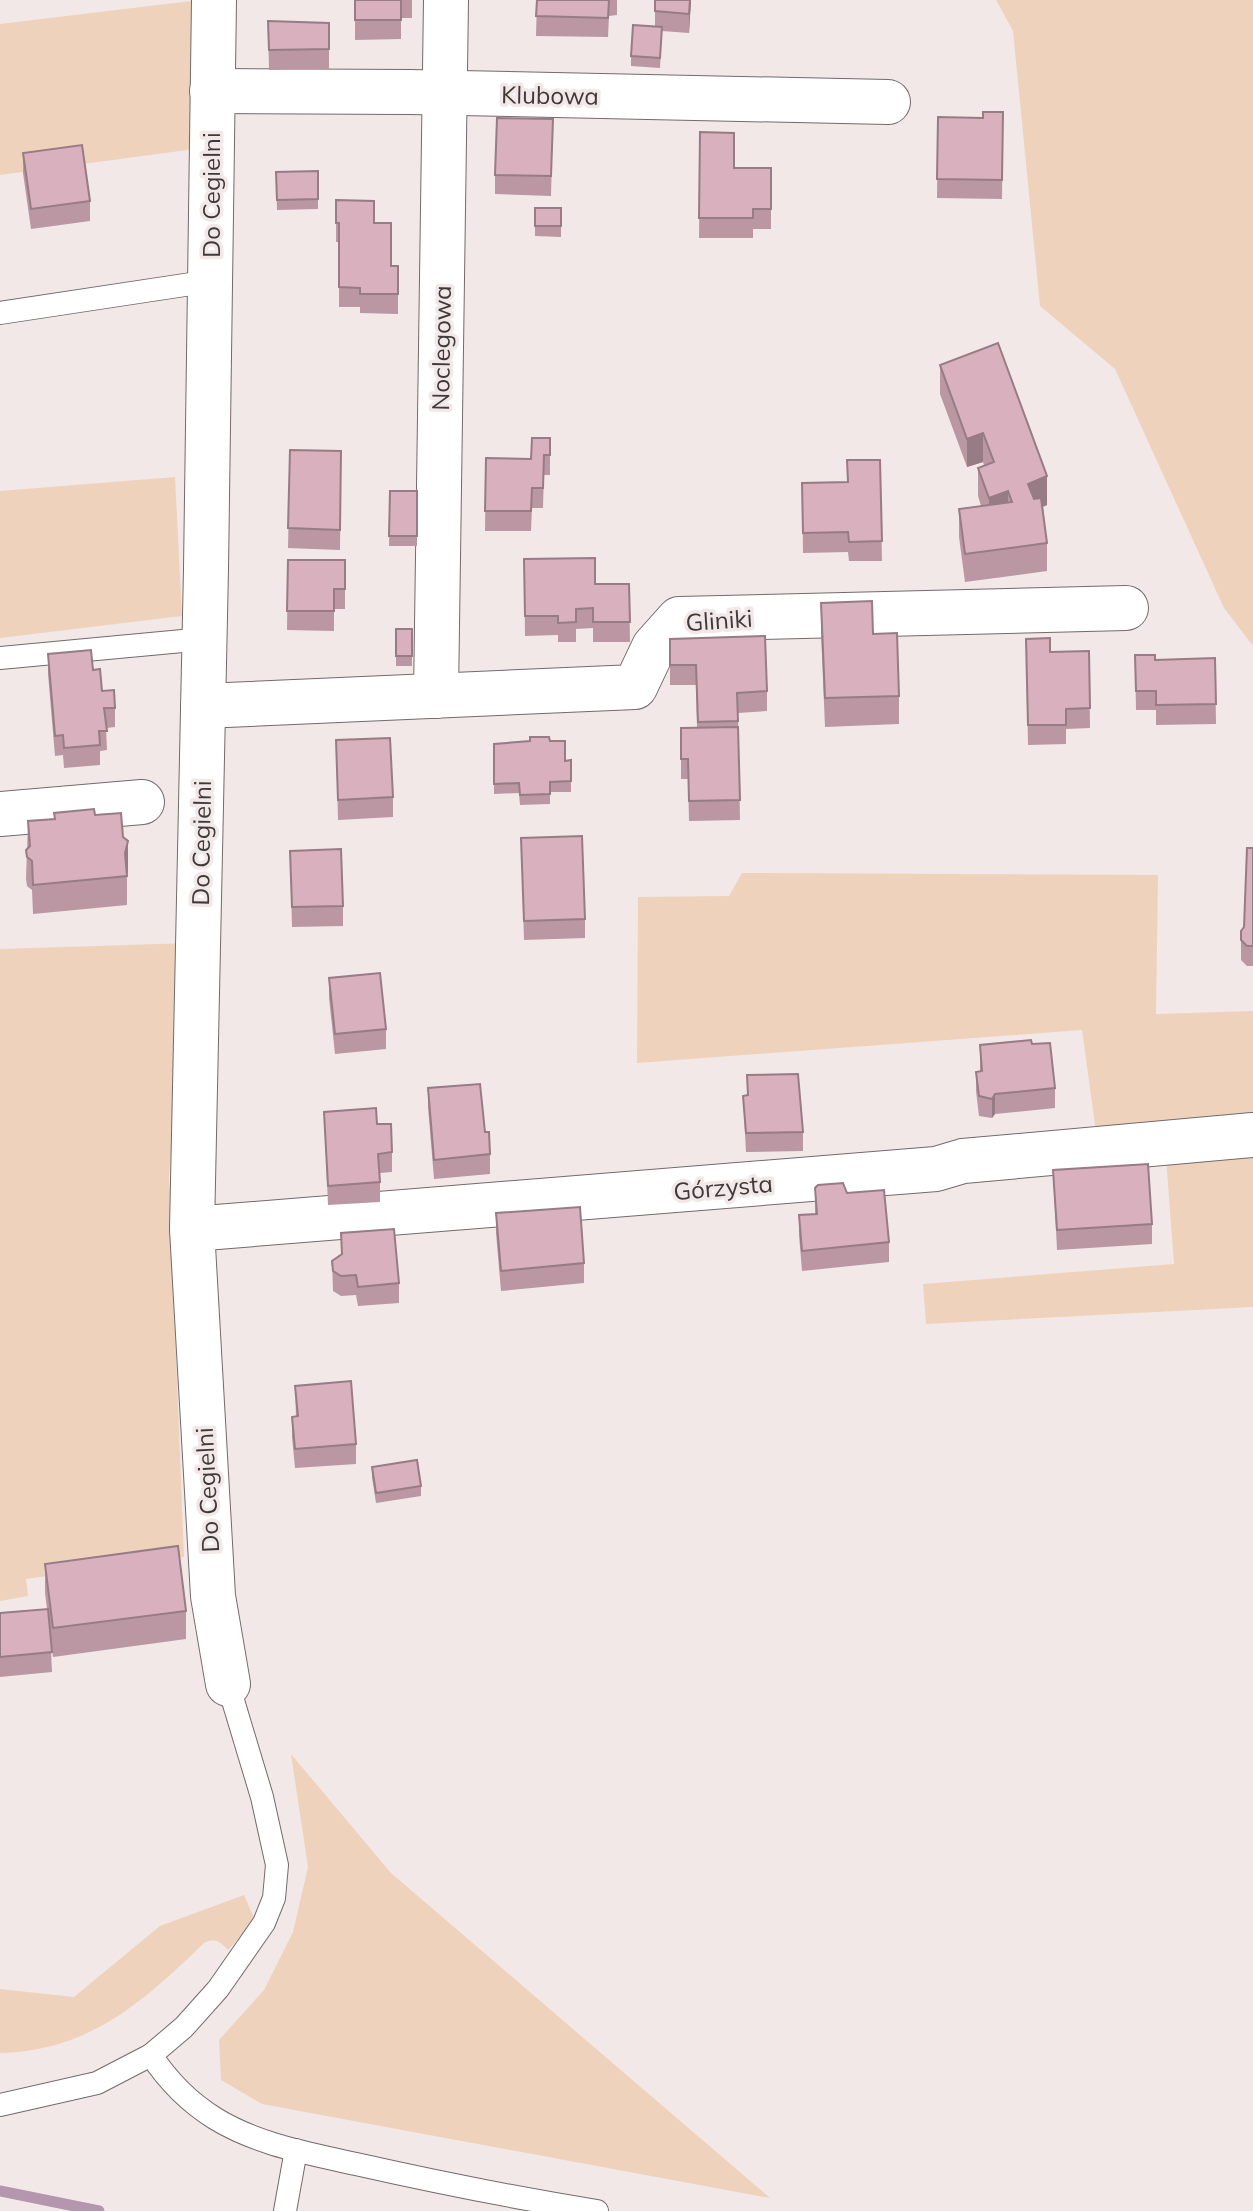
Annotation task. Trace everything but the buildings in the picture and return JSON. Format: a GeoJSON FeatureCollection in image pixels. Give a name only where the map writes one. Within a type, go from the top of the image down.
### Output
{"type":"FeatureCollection","features":[{"type":"Feature","properties":{"kind":"street","name":"Do Cegielni"},"geometry":{"type":"LineString","coordinates":[[214,0],[192,1229],[213,1596],[228,1684]]}},
{"type":"Feature","properties":{"kind":"street","name":"Noclegowa"},"geometry":{"type":"LineString","coordinates":[[436,696],[446,0]]}},
{"type":"Feature","properties":{"kind":"street","name":"Klubowa"},"geometry":{"type":"LineString","coordinates":[[212,91],[444,92],[888,102]]}},
{"type":"Feature","properties":{"kind":"street","name":"Gliniki"},"geometry":{"type":"LineString","coordinates":[[203,706],[635,687],[654,647],[679,619],[1126,608]]}},
{"type":"Feature","properties":{"kind":"street"},"geometry":{"type":"LineString","coordinates":[[0,814],[142,802]]}},
{"type":"Feature","properties":{"kind":"street","name":"Górzysta"},"geometry":{"type":"LineString","coordinates":[[192,1229],[920,1171],[963,1161],[1253,1135]]}},
{"type":"Feature","properties":{"kind":"lane"},"geometry":{"type":"LineString","coordinates":[[0,313],[211,281]]}},
{"type":"Feature","properties":{"kind":"lane"},"geometry":{"type":"LineString","coordinates":[[0,658],[204,639]]}},
{"type":"Feature","properties":{"kind":"lane"},"geometry":{"type":"LineString","coordinates":[[0,2105],[97,2083],[151,2055],[184,2027],[218,1989],[264,1923],[274,1898],[277,1865],[262,1797],[228,1684]]}},
{"type":"Feature","properties":{"kind":"lane"},"geometry":{"type":"LineString","coordinates":[[151,2055],[179,2090],[218,2120],[269,2143],[475,2191],[597,2211]]}},
{"type":"Feature","properties":{"kind":"lane"},"geometry":{"type":"LineString","coordinates":[[285,2211],[296,2150]]}},
{"type":"Feature","properties":{"kind":"shaded area"},"geometry":{"type":"Polygon","coordinates":[[[199,0],[195,149],[0,175],[0,24],[199,0]]]}},
{"type":"Feature","properties":{"kind":"shaded area"},"geometry":{"type":"Polygon","coordinates":[[[996,0],[1253,0],[1253,646],[1224,608],[1115,369],[1040,306],[1013,31],[996,0]]]}},
{"type":"Feature","properties":{"kind":"shaded area"},"geometry":{"type":"Polygon","coordinates":[[[175,477],[182,616],[0,638],[0,491],[175,477]]]}},
{"type":"Feature","properties":{"kind":"shaded area"},"geometry":{"type":"Polygon","coordinates":[[[742,873],[1158,875],[1156,1014],[1253,1011],[1253,1126],[1097,1139],[1082,1030],[637,1063],[638,897],[729,896],[742,873]]]}},
{"type":"Feature","properties":{"kind":"shaded area"},"geometry":{"type":"Polygon","coordinates":[[[190,943],[169,1176],[184,1557],[26,1579],[28,1596],[0,1601],[0,949],[190,943]]]}},
{"type":"Feature","properties":{"kind":"shaded area"},"geometry":{"type":"Polygon","coordinates":[[[1253,1149],[1253,1307],[926,1324],[923,1284],[1174,1264],[1166,1158],[1253,1149]]]}},
{"type":"Feature","properties":{"kind":"shaded area"},"geometry":{"type":"Polygon","coordinates":[[[291,1754],[391,1873],[770,2198],[262,2104],[221,2080],[219,2040],[264,1990],[293,1932],[308,1867],[291,1754]]]}},
{"type":"Feature","properties":{"kind":"shaded area"},"geometry":{"type":"Polygon","coordinates":[[[244,1895],[255,1920],[228,1950],[217,1941],[204,1943],[136,2003],[88,2033],[32,2050],[0,2053],[0,1989],[74,1997],[160,1926],[244,1895]]]}},
{"type":"Feature","properties":{"kind":"waterway"},"geometry":{"type":"LineString","coordinates":[[0,2191],[99,2211]]}}]}
